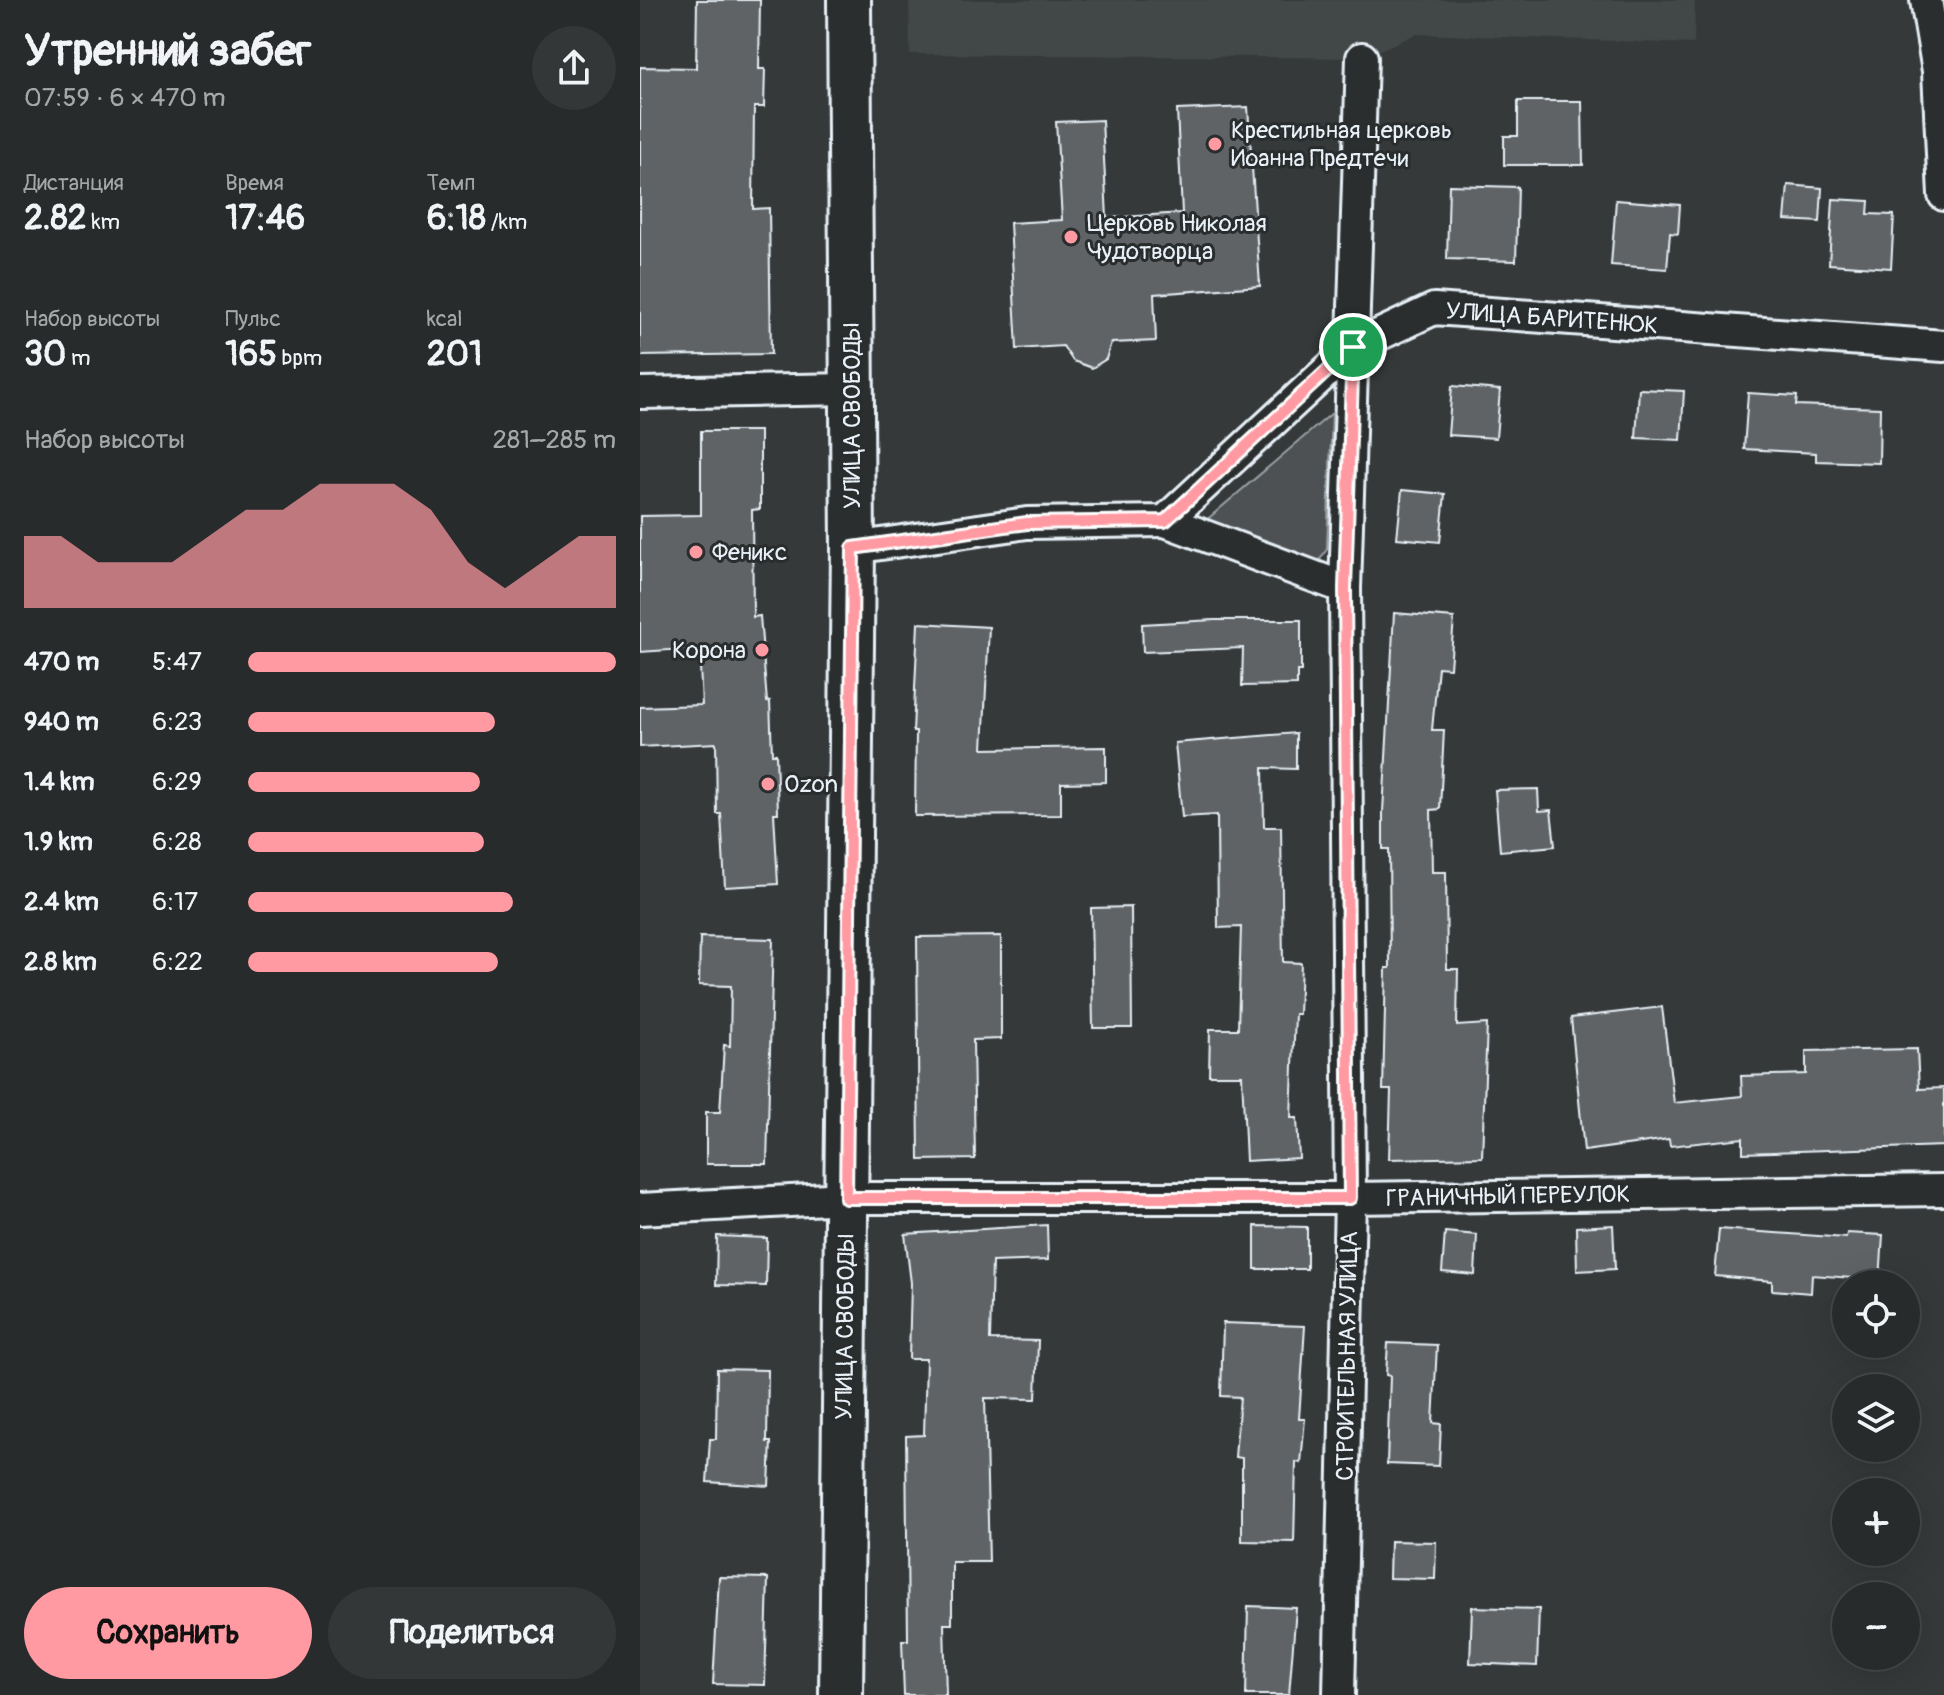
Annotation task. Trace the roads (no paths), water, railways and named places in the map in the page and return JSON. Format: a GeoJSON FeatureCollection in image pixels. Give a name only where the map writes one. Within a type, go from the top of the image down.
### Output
{"type":"FeatureCollection","features":[{"type":"Feature","properties":{"kind":"main road","name":"УЛИЦА СВОБОДЫ"},"geometry":{"type":"LineString","coordinates":[[841,1695],[853,548],[849,0]]}},
{"type":"Feature","properties":{"kind":"street"},"geometry":{"type":"LineString","coordinates":[[1926,0],[1938,71],[1944,195]]}},
{"type":"Feature","properties":{"kind":"street","name":"СТРОИТЕЛЬНАЯ УЛИЦА"},"geometry":{"type":"LineString","coordinates":[[1339,1695],[1350,1198],[1345,588],[1362,58]]}},
{"type":"Feature","properties":{"kind":"street","name":"УЛИЦА БАРИТЕНЮК"},"geometry":{"type":"LineString","coordinates":[[1165,521],[1353,347],[1434,309],[1944,346]]}},
{"type":"Feature","properties":{"kind":"street"},"geometry":{"type":"LineString","coordinates":[[640,393],[852,389]]}},
{"type":"Feature","properties":{"kind":"street"},"geometry":{"type":"LineString","coordinates":[[853,548],[1027,523],[1165,521],[1345,588]]}},
{"type":"Feature","properties":{"kind":"street","name":"ГРАНИЧНЫЙ ПЕРЕУЛОК"},"geometry":{"type":"LineString","coordinates":[[640,1209],[846,1198],[1350,1198],[1944,1190]]}},
{"type":"Feature","properties":{"kind":"place","name":"Крестильная церковь Иоанна Предтечи"},"geometry":{"type":"Point","coordinates":[1215,144]}},
{"type":"Feature","properties":{"kind":"place","name":"Церковь Николая Чудотворца"},"geometry":{"type":"Point","coordinates":[1071,237]}},
{"type":"Feature","properties":{"kind":"place","name":"Феникс"},"geometry":{"type":"Point","coordinates":[696,552]}},
{"type":"Feature","properties":{"kind":"place","name":"Корона"},"geometry":{"type":"Point","coordinates":[762,650]}},
{"type":"Feature","properties":{"kind":"place","name":"Ozon"},"geometry":{"type":"Point","coordinates":[768,784]}}]}
